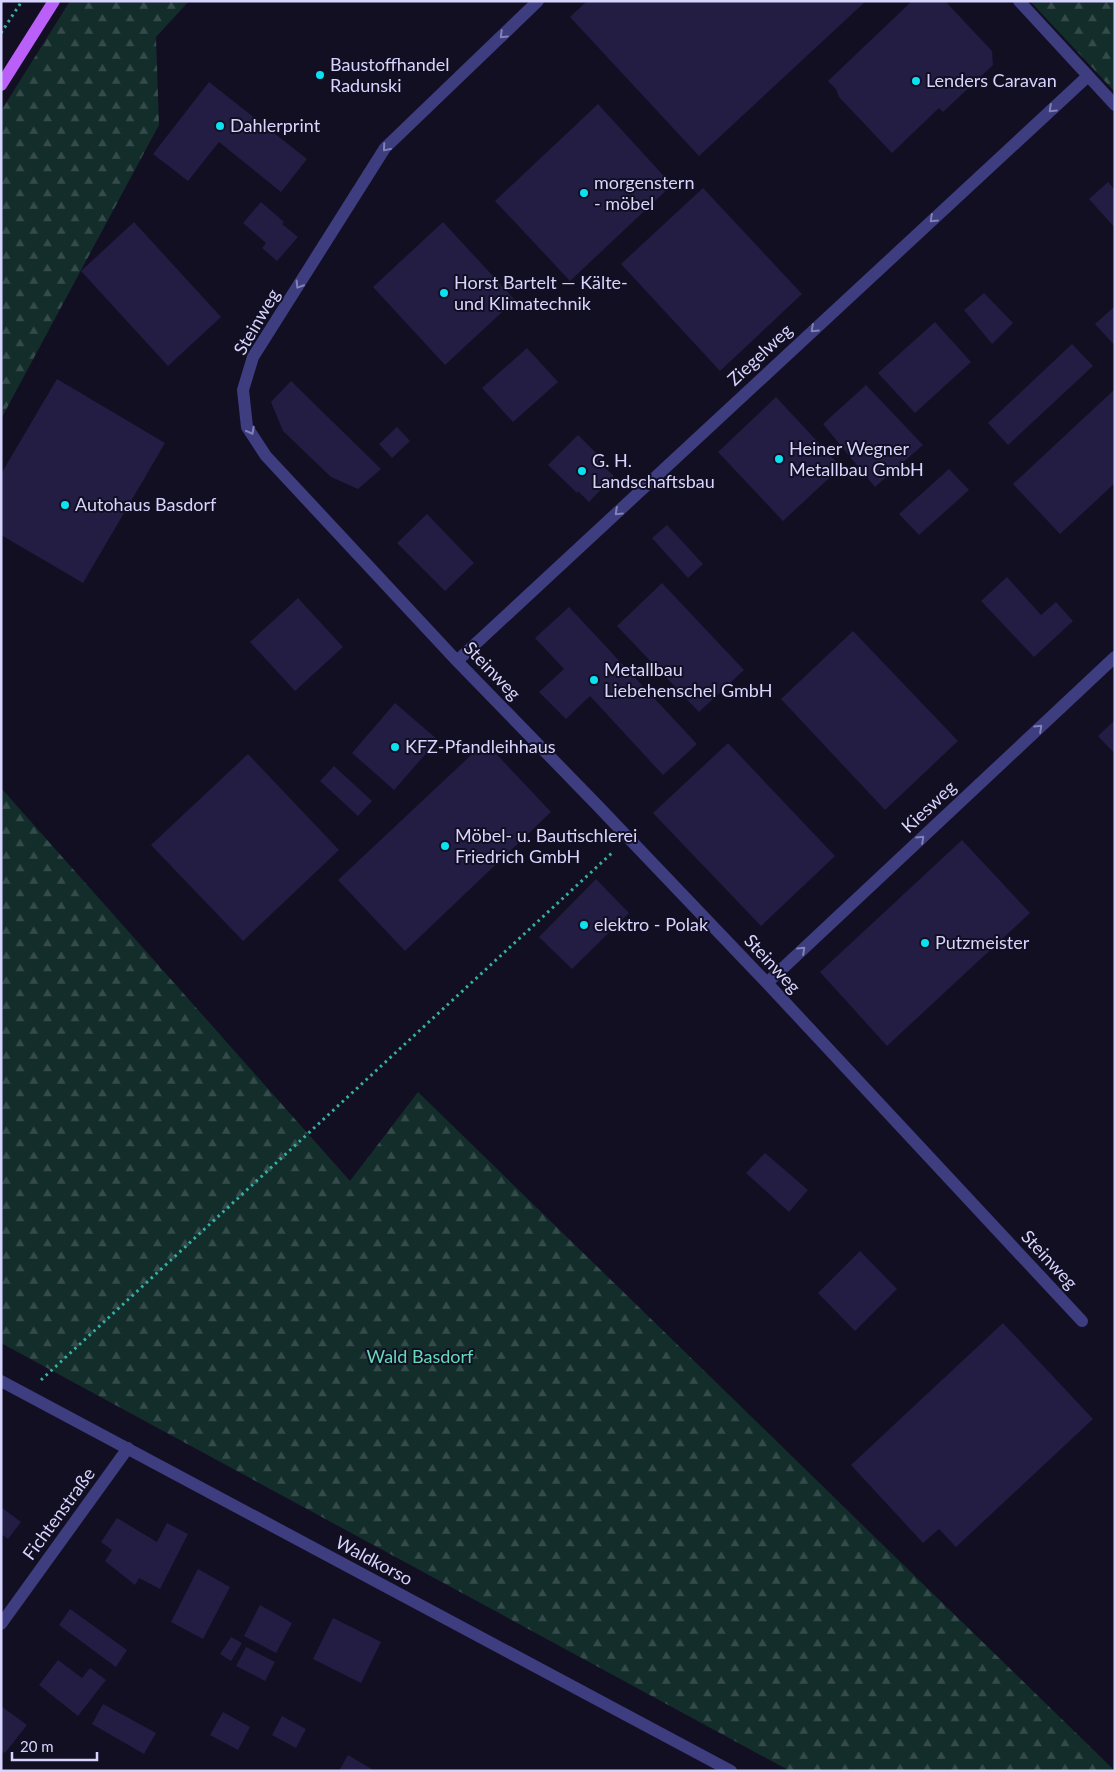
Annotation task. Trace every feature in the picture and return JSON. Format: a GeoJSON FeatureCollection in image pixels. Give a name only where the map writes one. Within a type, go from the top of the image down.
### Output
{"type":"FeatureCollection","features":[{"type":"Feature","properties":{"kind":"main road"},"geometry":{"type":"LineString","coordinates":[[1,85],[54,1]]}},
{"type":"Feature","properties":{"kind":"street","name":"Steinweg"},"geometry":{"type":"LineString","coordinates":[[538,1],[385,148],[253,357],[243,390],[247,427],[266,456],[457,661],[766,983],[1082,1320]]}},
{"type":"Feature","properties":{"kind":"street"},"geometry":{"type":"LineString","coordinates":[[1019,1],[1115,105]]}},
{"type":"Feature","properties":{"kind":"street","name":"Ziegelweg"},"geometry":{"type":"LineString","coordinates":[[457,661],[1088,76]]}},
{"type":"Feature","properties":{"kind":"street","name":"Kiesweg"},"geometry":{"type":"LineString","coordinates":[[766,983],[1115,657]]}},
{"type":"Feature","properties":{"kind":"street","name":"Waldkorso"},"geometry":{"type":"LineString","coordinates":[[1,1381],[731,1771]]}},
{"type":"Feature","properties":{"kind":"street","name":"Fichtenstraße"},"geometry":{"type":"LineString","coordinates":[[1,1624],[128,1448]]}},
{"type":"Feature","properties":{"kind":"path"},"geometry":{"type":"LineString","coordinates":[[1,33],[22,1]]}},
{"type":"Feature","properties":{"kind":"path"},"geometry":{"type":"LineString","coordinates":[[31,1396],[43,1377],[628,838]]}},
{"type":"Feature","properties":{"kind":"green space"},"geometry":{"type":"Polygon","coordinates":[[[70,1],[189,1],[156,37],[159,125],[1,419],[1,111],[70,1]]]}},
{"type":"Feature","properties":{"kind":"green space"},"geometry":{"type":"Polygon","coordinates":[[[1030,1],[1115,1],[1115,92],[1030,1]]]}},
{"type":"Feature","properties":{"kind":"green space","name":"Wald Basdorf"},"geometry":{"type":"Polygon","coordinates":[[[1,788],[350,1181],[418,1092],[1115,1771],[790,1771],[1,1343],[1,788]]]}},
{"type":"Feature","properties":{"kind":"building"},"geometry":{"type":"Polygon","coordinates":[[[587,1],[866,1],[699,156],[570,17],[587,1]]]}},
{"type":"Feature","properties":{"kind":"building","name":"Lenders Caravan"},"geometry":{"type":"Polygon","coordinates":[[[912,1],[945,1],[992,51],[993,65],[943,112],[939,108],[892,153],[839,97],[836,89],[828,81],[912,1]]]}},
{"type":"Feature","properties":{"kind":"building","name":"Dahlerprint"},"geometry":{"type":"Polygon","coordinates":[[[209,82],[307,159],[281,192],[219,142],[188,181],[153,154],[209,82]]]}},
{"type":"Feature","properties":{"kind":"building","name":"morgenstern - möbel"},"geometry":{"type":"Polygon","coordinates":[[[598,104],[672,185],[570,281],[495,201],[598,104]]]}},
{"type":"Feature","properties":{"kind":"building"},"geometry":{"type":"Polygon","coordinates":[[[1108,182],[1115,190],[1115,228],[1089,199],[1108,182]]]}},
{"type":"Feature","properties":{"kind":"building"},"geometry":{"type":"Polygon","coordinates":[[[703,188],[802,294],[720,371],[621,264],[703,188]]]}},
{"type":"Feature","properties":{"kind":"building"},"geometry":{"type":"Polygon","coordinates":[[[261,202],[284,222],[282,224],[298,237],[277,261],[262,248],[266,243],[243,223],[261,202]]]}},
{"type":"Feature","properties":{"kind":"building"},"geometry":{"type":"Polygon","coordinates":[[[134,222],[221,317],[168,366],[81,271],[134,222]]]}},
{"type":"Feature","properties":{"kind":"building","name":"Horst Bartelt — Kälte- und Klimatechnik"},"geometry":{"type":"Polygon","coordinates":[[[443,222],[515,300],[445,365],[373,287],[443,222]]]}},
{"type":"Feature","properties":{"kind":"building"},"geometry":{"type":"Polygon","coordinates":[[[984,293],[1013,323],[992,344],[964,310],[984,293]]]}},
{"type":"Feature","properties":{"kind":"building"},"geometry":{"type":"Polygon","coordinates":[[[1115,306],[1115,346],[1095,324],[1115,306]]]}},
{"type":"Feature","properties":{"kind":"building"},"geometry":{"type":"Polygon","coordinates":[[[935,322],[971,362],[915,413],[878,373],[935,322]]]}},
{"type":"Feature","properties":{"kind":"building"},"geometry":{"type":"Polygon","coordinates":[[[1072,344],[1093,366],[1008,445],[988,423],[1072,344]]]}},
{"type":"Feature","properties":{"kind":"building"},"geometry":{"type":"Polygon","coordinates":[[[527,348],[558,382],[513,422],[482,388],[527,348]]]}},
{"type":"Feature","properties":{"kind":"building","name":"Autohaus Basdorf"},"geometry":{"type":"Polygon","coordinates":[[[57,379],[165,443],[83,583],[1,535],[1,474],[57,379]]]}},
{"type":"Feature","properties":{"kind":"building"},"geometry":{"type":"Polygon","coordinates":[[[291,381],[381,469],[358,489],[331,477],[283,431],[271,402],[291,381]]]}},
{"type":"Feature","properties":{"kind":"building"},"geometry":{"type":"Polygon","coordinates":[[[866,385],[923,445],[875,487],[823,424],[866,385]]]}},
{"type":"Feature","properties":{"kind":"building"},"geometry":{"type":"Polygon","coordinates":[[[1115,389],[1115,483],[1060,534],[1013,484],[1115,389]]]}},
{"type":"Feature","properties":{"kind":"building","name":"Heiner Wegner Metallbau GmbH"},"geometry":{"type":"Polygon","coordinates":[[[776,397],[841,467],[783,521],[718,452],[776,397]]]}},
{"type":"Feature","properties":{"kind":"building"},"geometry":{"type":"Polygon","coordinates":[[[397,427],[410,441],[392,458],[379,444],[397,427]]]}},
{"type":"Feature","properties":{"kind":"building","name":"G. H. Landschaftsbau"},"geometry":{"type":"Polygon","coordinates":[[[578,435],[606,463],[603,466],[614,476],[589,502],[548,465],[578,435]]]}},
{"type":"Feature","properties":{"kind":"building"},"geometry":{"type":"Polygon","coordinates":[[[949,469],[969,490],[919,535],[899,514],[949,469]]]}},
{"type":"Feature","properties":{"kind":"building"},"geometry":{"type":"Polygon","coordinates":[[[427,514],[474,563],[445,591],[397,543],[427,514]]]}},
{"type":"Feature","properties":{"kind":"building"},"geometry":{"type":"Polygon","coordinates":[[[667,525],[703,564],[688,578],[652,538],[667,525]]]}},
{"type":"Feature","properties":{"kind":"building"},"geometry":{"type":"Polygon","coordinates":[[[1007,577],[1041,615],[1056,602],[1073,621],[1034,657],[981,601],[1007,577]]]}},
{"type":"Feature","properties":{"kind":"building"},"geometry":{"type":"Polygon","coordinates":[[[662,583],[744,670],[699,712],[617,626],[662,583]]]}},
{"type":"Feature","properties":{"kind":"building"},"geometry":{"type":"Polygon","coordinates":[[[298,598],[343,647],[295,691],[250,642],[298,598]]]}},
{"type":"Feature","properties":{"kind":"building","name":"Metallbau Liebehenschel GmbH"},"geometry":{"type":"Polygon","coordinates":[[[569,607],[697,744],[663,775],[590,696],[566,719],[539,692],[564,669],[535,638],[569,607]]]}},
{"type":"Feature","properties":{"kind":"building"},"geometry":{"type":"Polygon","coordinates":[[[853,631],[958,741],[885,810],[781,699],[853,631]]]}},
{"type":"Feature","properties":{"kind":"building","name":"KFZ-Pfandleihhaus"},"geometry":{"type":"Polygon","coordinates":[[[395,703],[438,740],[394,790],[352,753],[395,703]]]}},
{"type":"Feature","properties":{"kind":"building"},"geometry":{"type":"Polygon","coordinates":[[[1115,720],[1115,754],[1098,736],[1115,720]]]}},
{"type":"Feature","properties":{"kind":"building","name":"Möbel- u. Bautischlerei Friedrich GmbH"},"geometry":{"type":"Polygon","coordinates":[[[485,742],[551,812],[405,951],[338,880],[485,742]]]}},
{"type":"Feature","properties":{"kind":"building"},"geometry":{"type":"Polygon","coordinates":[[[728,743],[835,856],[761,926],[653,813],[728,743]]]}},
{"type":"Feature","properties":{"kind":"building"},"geometry":{"type":"Polygon","coordinates":[[[248,754],[339,850],[243,941],[151,845],[248,754]]]}},
{"type":"Feature","properties":{"kind":"building"},"geometry":{"type":"Polygon","coordinates":[[[334,766],[372,801],[358,816],[320,781],[334,766]]]}},
{"type":"Feature","properties":{"kind":"building","name":"Putzmeister"},"geometry":{"type":"Polygon","coordinates":[[[962,840],[1030,913],[887,1046],[820,972],[962,840]]]}},
{"type":"Feature","properties":{"kind":"building","name":"elektro - Polak"},"geometry":{"type":"Polygon","coordinates":[[[596,879],[629,913],[572,969],[539,937],[596,879]]]}},
{"type":"Feature","properties":{"kind":"building"},"geometry":{"type":"Polygon","coordinates":[[[765,1153],[808,1190],[789,1212],[746,1173],[765,1153]]]}},
{"type":"Feature","properties":{"kind":"building"},"geometry":{"type":"Polygon","coordinates":[[[860,1251],[897,1289],[855,1331],[818,1293],[860,1251]]]}},
{"type":"Feature","properties":{"kind":"building"},"geometry":{"type":"Polygon","coordinates":[[[1003,1323],[1093,1419],[956,1547],[939,1529],[923,1543],[851,1465],[1003,1323]]]}},
{"type":"Feature","properties":{"kind":"building"},"geometry":{"type":"Polygon","coordinates":[[[1,1507],[21,1522],[8,1539],[1,1534],[1,1507]]]}},
{"type":"Feature","properties":{"kind":"building"},"geometry":{"type":"Polygon","coordinates":[[[117,1518],[157,1542],[167,1523],[188,1534],[160,1589],[139,1578],[135,1585],[105,1561],[112,1550],[101,1542],[117,1518]]]}},
{"type":"Feature","properties":{"kind":"building"},"geometry":{"type":"Polygon","coordinates":[[[198,1569],[230,1587],[203,1639],[171,1622],[198,1569]]]}},
{"type":"Feature","properties":{"kind":"building"},"geometry":{"type":"Polygon","coordinates":[[[260,1605],[292,1623],[276,1653],[244,1636],[260,1605]]]}},
{"type":"Feature","properties":{"kind":"building"},"geometry":{"type":"Polygon","coordinates":[[[70,1609],[127,1650],[116,1667],[59,1625],[70,1609]]]}},
{"type":"Feature","properties":{"kind":"building"},"geometry":{"type":"Polygon","coordinates":[[[333,1618],[381,1642],[361,1683],[313,1659],[333,1618]]]}},
{"type":"Feature","properties":{"kind":"building"},"geometry":{"type":"Polygon","coordinates":[[[231,1637],[242,1643],[231,1661],[220,1654],[231,1637]]]}},
{"type":"Feature","properties":{"kind":"building"},"geometry":{"type":"Polygon","coordinates":[[[246,1647],[275,1662],[265,1681],[236,1666],[246,1647]]]}},
{"type":"Feature","properties":{"kind":"building"},"geometry":{"type":"Polygon","coordinates":[[[58,1660],[82,1678],[90,1668],[106,1680],[78,1716],[39,1685],[58,1660]]]}},
{"type":"Feature","properties":{"kind":"building"},"geometry":{"type":"Polygon","coordinates":[[[103,1704],[156,1733],[144,1754],[92,1724],[103,1704]]]}},
{"type":"Feature","properties":{"kind":"building"},"geometry":{"type":"Polygon","coordinates":[[[1,1706],[27,1725],[5,1753],[1,1750],[1,1706]]]}},
{"type":"Feature","properties":{"kind":"building"},"geometry":{"type":"Polygon","coordinates":[[[223,1712],[250,1727],[238,1750],[210,1735],[223,1712]]]}},
{"type":"Feature","properties":{"kind":"building"},"geometry":{"type":"Polygon","coordinates":[[[282,1716],[306,1729],[296,1748],[272,1735],[282,1716]]]}},
{"type":"Feature","properties":{"kind":"building"},"geometry":{"type":"Polygon","coordinates":[[[348,1755],[375,1771],[339,1771],[348,1755]]]}},
{"type":"Feature","properties":{"kind":"place","name":"Baustoffhandel Radunski"},"geometry":{"type":"Point","coordinates":[320,75]}},
{"type":"Feature","properties":{"kind":"place","name":"Lenders Caravan"},"geometry":{"type":"Point","coordinates":[916,81]}},
{"type":"Feature","properties":{"kind":"place","name":"Dahlerprint"},"geometry":{"type":"Point","coordinates":[220,126]}},
{"type":"Feature","properties":{"kind":"place","name":"morgenstern - möbel"},"geometry":{"type":"Point","coordinates":[584,193]}},
{"type":"Feature","properties":{"kind":"place","name":"Horst Bartelt — Kälte- und Klimatechnik"},"geometry":{"type":"Point","coordinates":[444,293]}},
{"type":"Feature","properties":{"kind":"place","name":"Heiner Wegner Metallbau GmbH"},"geometry":{"type":"Point","coordinates":[779,459]}},
{"type":"Feature","properties":{"kind":"place","name":"G. H. Landschaftsbau"},"geometry":{"type":"Point","coordinates":[582,471]}},
{"type":"Feature","properties":{"kind":"place","name":"Autohaus Basdorf"},"geometry":{"type":"Point","coordinates":[65,505]}},
{"type":"Feature","properties":{"kind":"place","name":"Metallbau Liebehenschel GmbH"},"geometry":{"type":"Point","coordinates":[594,680]}},
{"type":"Feature","properties":{"kind":"place","name":"KFZ-Pfandleihhaus"},"geometry":{"type":"Point","coordinates":[395,747]}},
{"type":"Feature","properties":{"kind":"place","name":"Möbel- u. Bautischlerei Friedrich GmbH"},"geometry":{"type":"Point","coordinates":[445,846]}},
{"type":"Feature","properties":{"kind":"place","name":"elektro - Polak"},"geometry":{"type":"Point","coordinates":[584,925]}},
{"type":"Feature","properties":{"kind":"place","name":"Putzmeister"},"geometry":{"type":"Point","coordinates":[925,943]}}]}
